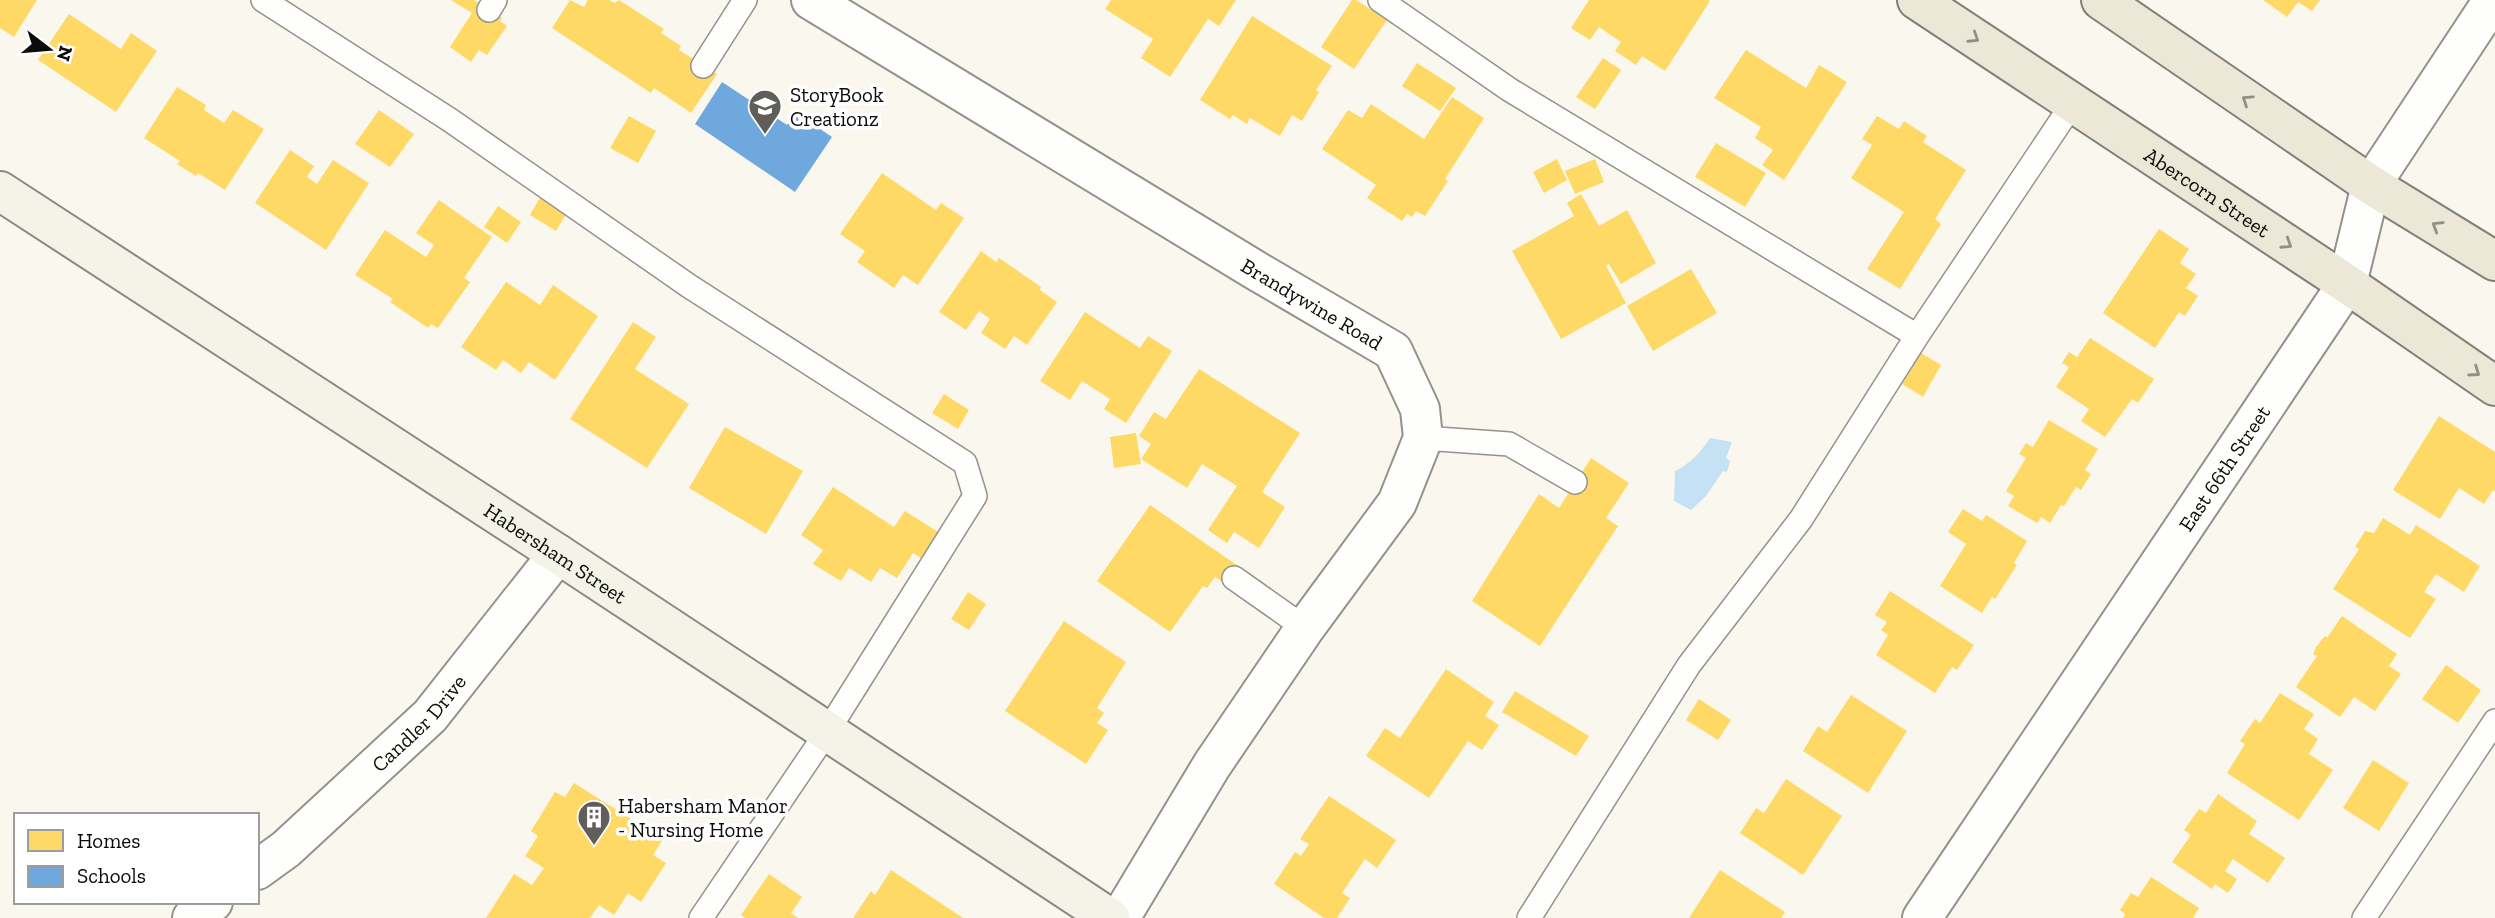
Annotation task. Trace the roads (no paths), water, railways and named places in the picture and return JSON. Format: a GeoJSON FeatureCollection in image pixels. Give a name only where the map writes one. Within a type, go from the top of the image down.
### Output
{"type":"FeatureCollection","features":[{"type":"Feature","properties":{"kind":"main road","name":"Abercorn Street"},"geometry":{"type":"LineString","coordinates":[[1917,0],[2347,284],[2495,386]]}},
{"type":"Feature","properties":{"kind":"main road"},"geometry":{"type":"LineString","coordinates":[[2101,0],[2371,185],[2495,261]]}},
{"type":"Feature","properties":{"kind":"street","name":"Brandywine Road"},"geometry":{"type":"LineString","coordinates":[[811,0],[1393,351],[1420,409],[1423,438]]}},
{"type":"Feature","properties":{"kind":"street","name":"East 66th Street"},"geometry":{"type":"LineString","coordinates":[[1922,918],[2347,284],[2371,185],[2493,0]]}},
{"type":"Feature","properties":{"kind":"street","name":"Habersham Street"},"geometry":{"type":"LineString","coordinates":[[0,191],[1110,918]]}},
{"type":"Feature","properties":{"kind":"street"},"geometry":{"type":"LineString","coordinates":[[1121,918],[1212,765],[1305,628],[1397,503],[1423,438]]}},
{"type":"Feature","properties":{"kind":"street","name":"Candler Drive"},"geometry":{"type":"LineString","coordinates":[[259,869],[286,849],[430,716],[558,555]]}},
{"type":"Feature","properties":{"kind":"street"},"geometry":{"type":"LineString","coordinates":[[191,918],[210,904]]}},
{"type":"Feature","properties":{"kind":"lane"},"geometry":{"type":"LineString","coordinates":[[263,0],[450,120],[690,286],[965,463],[975,496],[827,732],[701,918]]}},
{"type":"Feature","properties":{"kind":"lane"},"geometry":{"type":"LineString","coordinates":[[703,65],[745,0]]}},
{"type":"Feature","properties":{"kind":"lane"},"geometry":{"type":"LineString","coordinates":[[1380,0],[1510,90],[1917,337]]}},
{"type":"Feature","properties":{"kind":"lane"},"geometry":{"type":"LineString","coordinates":[[1529,918],[1689,665],[1801,519],[1917,337],[2073,103]]}},
{"type":"Feature","properties":{"kind":"lane"},"geometry":{"type":"LineString","coordinates":[[1423,438],[1510,444],[1575,482]]}},
{"type":"Feature","properties":{"kind":"lane"},"geometry":{"type":"LineString","coordinates":[[1234,578],[1305,628]]}},
{"type":"Feature","properties":{"kind":"lane"},"geometry":{"type":"LineString","coordinates":[[2364,918],[2495,721]]}},
{"type":"Feature","properties":{"kind":"water"},"geometry":{"type":"Polygon","coordinates":[[[1710,438],[1732,442],[1726,458],[1730,461],[1727,472],[1723,471],[1706,496],[1691,510],[1674,501],[1675,471],[1695,457],[1710,438]]]}},
{"type":"Feature","properties":{"kind":"place","name":"StoryBook Creationz"},"geometry":{"type":"Point","coordinates":[765,136]}},
{"type":"Feature","properties":{"kind":"place","name":"Habersham Manor - Nursing Home"},"geometry":{"type":"Point","coordinates":[594,847]}}]}
